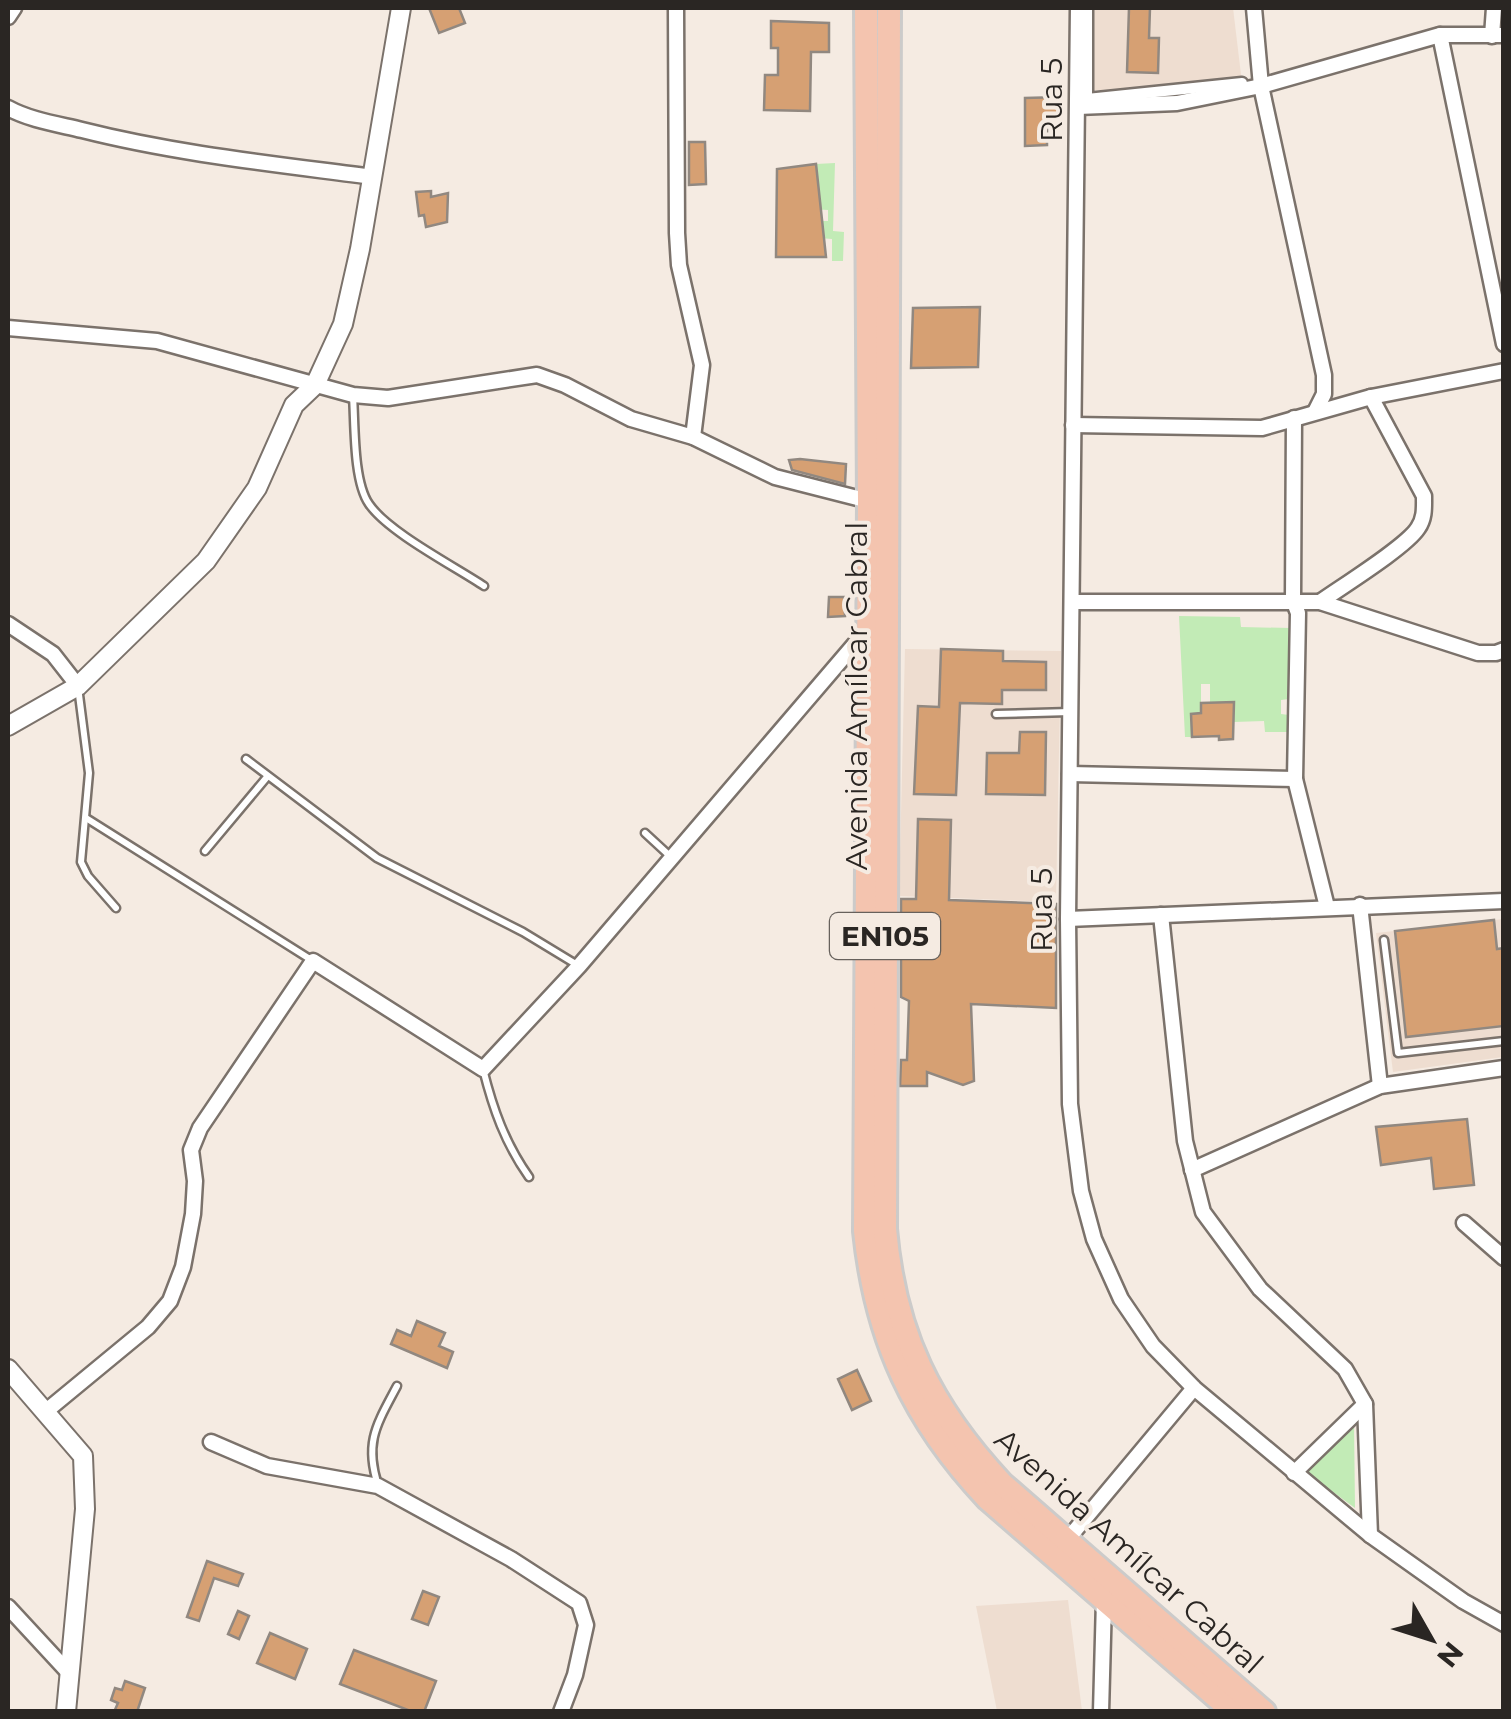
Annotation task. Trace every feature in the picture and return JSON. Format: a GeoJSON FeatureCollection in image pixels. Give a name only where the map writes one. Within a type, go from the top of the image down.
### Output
{"type":"FeatureCollection","features":[{"type":"Feature","properties":{"kind":"main road","name":"Avenida Amílcar Cabral"},"geometry":{"type":"LineString","coordinates":[[866,8],[869,502],[865,1232],[876,1304],[906,1387],[940,1446],[988,1499],[1234,1712]]}},
{"type":"Feature","properties":{"kind":"main road","name":"Avenida Amílcar Cabral"},"geometry":{"type":"LineString","coordinates":[[889,8],[885,1149],[888,1271],[906,1338],[951,1425],[1002,1484],[1264,1712]]}},
{"type":"Feature","properties":{"kind":"street"},"geometry":{"type":"LineString","coordinates":[[8,17],[14,8]]}},
{"type":"Feature","properties":{"kind":"street"},"geometry":{"type":"LineString","coordinates":[[8,726],[78,686],[206,561],[257,488],[294,406],[315,385],[343,324],[401,8]]}},
{"type":"Feature","properties":{"kind":"street"},"geometry":{"type":"LineString","coordinates":[[676,8],[676,233],[679,265],[702,364],[693,437]]}},
{"type":"Feature","properties":{"kind":"street","name":"Rua 5"},"geometry":{"type":"LineString","coordinates":[[1078,8],[1068,919],[1070,1104],[1081,1191],[1094,1239],[1121,1299],[1153,1346],[1194,1388],[1370,1535],[1504,1624]]}},
{"type":"Feature","properties":{"kind":"street"},"geometry":{"type":"LineString","coordinates":[[1087,8],[1086,99],[1242,83]]}},
{"type":"Feature","properties":{"kind":"street"},"geometry":{"type":"LineString","coordinates":[[1254,8],[1260,86],[1324,374],[1324,394],[1316,410]]}},
{"type":"Feature","properties":{"kind":"street"},"geometry":{"type":"LineString","coordinates":[[1078,107],[1178,102],[1260,86],[1440,35],[1498,36],[1494,8]]}},
{"type":"Feature","properties":{"kind":"street"},"geometry":{"type":"LineString","coordinates":[[1440,35],[1504,344]]}},
{"type":"Feature","properties":{"kind":"street"},"geometry":{"type":"LineString","coordinates":[[8,108],[21,115],[110,137],[220,158],[373,177]]}},
{"type":"Feature","properties":{"kind":"street"},"geometry":{"type":"LineString","coordinates":[[8,328],[157,341],[353,395],[416,396],[537,374],[631,419],[693,437],[775,476],[869,502]]}},
{"type":"Feature","properties":{"kind":"street"},"geometry":{"type":"LineString","coordinates":[[1073,425],[1262,428],[1371,397],[1504,371]]}},
{"type":"Feature","properties":{"kind":"street"},"geometry":{"type":"LineString","coordinates":[[1320,602],[1405,541],[1418,528],[1424,513],[1424,496],[1371,397]]}},
{"type":"Feature","properties":{"kind":"street"},"geometry":{"type":"LineString","coordinates":[[1294,418],[1293,600],[1298,613],[1295,779],[1326,907]]}},
{"type":"Feature","properties":{"kind":"street"},"geometry":{"type":"LineString","coordinates":[[1074,602],[1320,602],[1478,653],[1504,650]]}},
{"type":"Feature","properties":{"kind":"street"},"geometry":{"type":"LineString","coordinates":[[8,624],[53,654],[78,686]]}},
{"type":"Feature","properties":{"kind":"street"},"geometry":{"type":"LineString","coordinates":[[45,1412],[148,1327],[170,1301],[183,1267],[193,1214],[195,1181],[191,1150],[200,1128],[312,962],[484,1070],[579,966],[866,631]]}},
{"type":"Feature","properties":{"kind":"street"},"geometry":{"type":"LineString","coordinates":[[1070,774],[1295,779]]}},
{"type":"Feature","properties":{"kind":"street"},"geometry":{"type":"LineString","coordinates":[[1068,919],[1504,902]]}},
{"type":"Feature","properties":{"kind":"street"},"geometry":{"type":"LineString","coordinates":[[1360,906],[1380,1086]]}},
{"type":"Feature","properties":{"kind":"street"},"geometry":{"type":"LineString","coordinates":[[1161,914],[1186,1141],[1203,1212],[1260,1289],[1345,1369],[1366,1404],[1370,1535]]}},
{"type":"Feature","properties":{"kind":"street"},"geometry":{"type":"LineString","coordinates":[[1192,1170],[1380,1086],[1504,1068]]}},
{"type":"Feature","properties":{"kind":"street"},"geometry":{"type":"LineString","coordinates":[[1464,1223],[1504,1258]]}},
{"type":"Feature","properties":{"kind":"street"},"geometry":{"type":"LineString","coordinates":[[8,1369],[83,1456],[84,1509],[66,1712]]}},
{"type":"Feature","properties":{"kind":"street"},"geometry":{"type":"LineString","coordinates":[[1067,1540],[1194,1388]]}},
{"type":"Feature","properties":{"kind":"street"},"geometry":{"type":"LineString","coordinates":[[1294,1474],[1366,1404]]}},
{"type":"Feature","properties":{"kind":"street"},"geometry":{"type":"LineString","coordinates":[[211,1442],[267,1466],[378,1486],[511,1559],[579,1602],[586,1624],[575,1675],[561,1712]]}},
{"type":"Feature","properties":{"kind":"street"},"geometry":{"type":"LineString","coordinates":[[1101,1712],[1104,1599]]}},
{"type":"Feature","properties":{"kind":"street"},"geometry":{"type":"LineString","coordinates":[[8,1606],[70,1674]]}},
{"type":"Feature","properties":{"kind":"lane"},"geometry":{"type":"LineString","coordinates":[[353,395],[360,481],[368,502],[386,521],[484,586]]}},
{"type":"Feature","properties":{"kind":"lane"},"geometry":{"type":"LineString","coordinates":[[78,686],[89,773],[81,862],[116,908]]}},
{"type":"Feature","properties":{"kind":"lane"},"geometry":{"type":"LineString","coordinates":[[996,714],[1071,712]]}},
{"type":"Feature","properties":{"kind":"lane"},"geometry":{"type":"LineString","coordinates":[[246,759],[378,858],[524,932],[579,966]]}},
{"type":"Feature","properties":{"kind":"lane"},"geometry":{"type":"LineString","coordinates":[[204,851],[268,776]]}},
{"type":"Feature","properties":{"kind":"lane"},"geometry":{"type":"LineString","coordinates":[[86,818],[312,962]]}},
{"type":"Feature","properties":{"kind":"lane"},"geometry":{"type":"LineString","coordinates":[[644,832],[672,858]]}},
{"type":"Feature","properties":{"kind":"lane"},"geometry":{"type":"LineString","coordinates":[[1384,940],[1398,1053],[1504,1041]]}},
{"type":"Feature","properties":{"kind":"lane"},"geometry":{"type":"LineString","coordinates":[[484,1070],[494,1110],[510,1149],[529,1177]]}},
{"type":"Feature","properties":{"kind":"lane"},"geometry":{"type":"LineString","coordinates":[[378,1486],[370,1462],[372,1443],[397,1386]]}},
{"type":"Feature","properties":{"kind":"shaded area"},"geometry":{"type":"Polygon","coordinates":[[[1092,8],[1233,8],[1242,83],[1176,90],[1092,90],[1092,8]]]}},
{"type":"Feature","properties":{"kind":"shaded area"},"geometry":{"type":"Polygon","coordinates":[[[905,649],[1061,651],[1056,902],[899,896],[905,649]]]}},
{"type":"Feature","properties":{"kind":"shaded area"},"geometry":{"type":"Polygon","coordinates":[[[1503,919],[1503,1057],[1393,1072],[1376,933],[1503,919]]]}},
{"type":"Feature","properties":{"kind":"shaded area"},"geometry":{"type":"Polygon","coordinates":[[[1068,1600],[1082,1711],[997,1711],[976,1606],[1068,1600]]]}},
{"type":"Feature","properties":{"kind":"green space"},"geometry":{"type":"Polygon","coordinates":[[[835,163],[833,231],[844,232],[843,261],[832,261],[832,239],[819,238],[819,221],[828,221],[828,210],[811,209],[816,164],[835,163]]]}},
{"type":"Feature","properties":{"kind":"green space"},"geometry":{"type":"Polygon","coordinates":[[[1179,616],[1240,617],[1241,627],[1290,628],[1289,699],[1281,700],[1281,714],[1289,715],[1289,732],[1265,732],[1264,721],[1234,722],[1233,702],[1210,703],[1210,684],[1201,684],[1201,713],[1191,714],[1192,737],[1185,737],[1179,616]]]}},
{"type":"Feature","properties":{"kind":"green space"},"geometry":{"type":"Polygon","coordinates":[[[1354,1422],[1355,1508],[1307,1473],[1354,1422]]]}},
{"type":"Feature","properties":{"kind":"building"},"geometry":{"type":"Polygon","coordinates":[[[429,8],[459,8],[465,23],[439,33],[429,8]]]}},
{"type":"Feature","properties":{"kind":"building"},"geometry":{"type":"Polygon","coordinates":[[[1129,8],[1150,8],[1149,38],[1159,38],[1158,73],[1127,72],[1129,8]]]}},
{"type":"Feature","properties":{"kind":"building"},"geometry":{"type":"Polygon","coordinates":[[[771,21],[829,23],[829,52],[811,52],[810,111],[764,110],[765,75],[778,75],[778,48],[771,48],[771,21]]]}},
{"type":"Feature","properties":{"kind":"building"},"geometry":{"type":"Polygon","coordinates":[[[1061,97],[1061,114],[1047,114],[1047,145],[1025,146],[1025,98],[1061,97]]]}},
{"type":"Feature","properties":{"kind":"building"},"geometry":{"type":"Polygon","coordinates":[[[689,142],[705,142],[706,184],[689,185],[689,142]]]}},
{"type":"Feature","properties":{"kind":"building"},"geometry":{"type":"Polygon","coordinates":[[[816,164],[826,257],[776,257],[777,169],[816,164]]]}},
{"type":"Feature","properties":{"kind":"building"},"geometry":{"type":"Polygon","coordinates":[[[431,191],[431,197],[448,193],[447,222],[426,227],[424,215],[419,216],[416,192],[431,191]]]}},
{"type":"Feature","properties":{"kind":"building"},"geometry":{"type":"Polygon","coordinates":[[[980,307],[978,367],[911,368],[913,308],[980,307]]]}},
{"type":"Feature","properties":{"kind":"building"},"geometry":{"type":"Polygon","coordinates":[[[789,460],[846,464],[845,484],[792,470],[789,460]]]}},
{"type":"Feature","properties":{"kind":"building"},"geometry":{"type":"Polygon","coordinates":[[[829,597],[844,597],[845,616],[828,617],[829,597]]]}},
{"type":"Feature","properties":{"kind":"building"},"geometry":{"type":"Polygon","coordinates":[[[941,649],[1003,651],[1003,661],[1046,662],[1046,690],[1002,690],[1002,704],[960,703],[956,795],[914,794],[918,706],[939,707],[941,649]]]}},
{"type":"Feature","properties":{"kind":"building"},"geometry":{"type":"Polygon","coordinates":[[[1234,702],[1233,739],[1192,737],[1191,714],[1201,713],[1201,703],[1234,702]]]}},
{"type":"Feature","properties":{"kind":"building"},"geometry":{"type":"Polygon","coordinates":[[[1020,732],[1046,732],[1045,795],[986,794],[987,753],[1019,753],[1020,732]]]}},
{"type":"Feature","properties":{"kind":"building"},"geometry":{"type":"Polygon","coordinates":[[[918,819],[951,820],[949,900],[1056,904],[1056,1008],[971,1004],[974,1081],[963,1085],[927,1072],[927,1086],[900,1086],[901,1060],[907,1060],[909,1001],[901,997],[901,899],[916,899],[918,819]]]}},
{"type":"Feature","properties":{"kind":"building"},"geometry":{"type":"Polygon","coordinates":[[[1494,920],[1497,949],[1504,948],[1504,1026],[1406,1037],[1395,931],[1494,920]]]}},
{"type":"Feature","properties":{"kind":"building"},"geometry":{"type":"Polygon","coordinates":[[[1467,1119],[1474,1185],[1434,1189],[1431,1158],[1381,1165],[1376,1127],[1467,1119]]]}},
{"type":"Feature","properties":{"kind":"building"},"geometry":{"type":"Polygon","coordinates":[[[417,1321],[445,1333],[439,1346],[453,1352],[447,1368],[391,1344],[397,1330],[411,1336],[417,1321]]]}},
{"type":"Feature","properties":{"kind":"building"},"geometry":{"type":"Polygon","coordinates":[[[857,1370],[871,1401],[852,1410],[838,1379],[857,1370]]]}},
{"type":"Feature","properties":{"kind":"building"},"geometry":{"type":"Polygon","coordinates":[[[207,1561],[243,1574],[238,1586],[214,1578],[199,1621],[187,1617],[207,1561]]]}},
{"type":"Feature","properties":{"kind":"building"},"geometry":{"type":"Polygon","coordinates":[[[423,1591],[439,1597],[428,1625],[412,1619],[423,1591]]]}},
{"type":"Feature","properties":{"kind":"building"},"geometry":{"type":"Polygon","coordinates":[[[238,1611],[249,1616],[239,1639],[228,1634],[238,1611]]]}},
{"type":"Feature","properties":{"kind":"building"},"geometry":{"type":"Polygon","coordinates":[[[270,1633],[307,1649],[295,1679],[257,1663],[270,1633]]]}},
{"type":"Feature","properties":{"kind":"building"},"geometry":{"type":"Polygon","coordinates":[[[354,1650],[436,1681],[424,1712],[413,1712],[340,1684],[354,1650]]]}},
{"type":"Feature","properties":{"kind":"building"},"geometry":{"type":"Polygon","coordinates":[[[125,1681],[145,1688],[137,1712],[114,1712],[118,1703],[111,1700],[115,1688],[122,1690],[125,1681]]]}}]}
